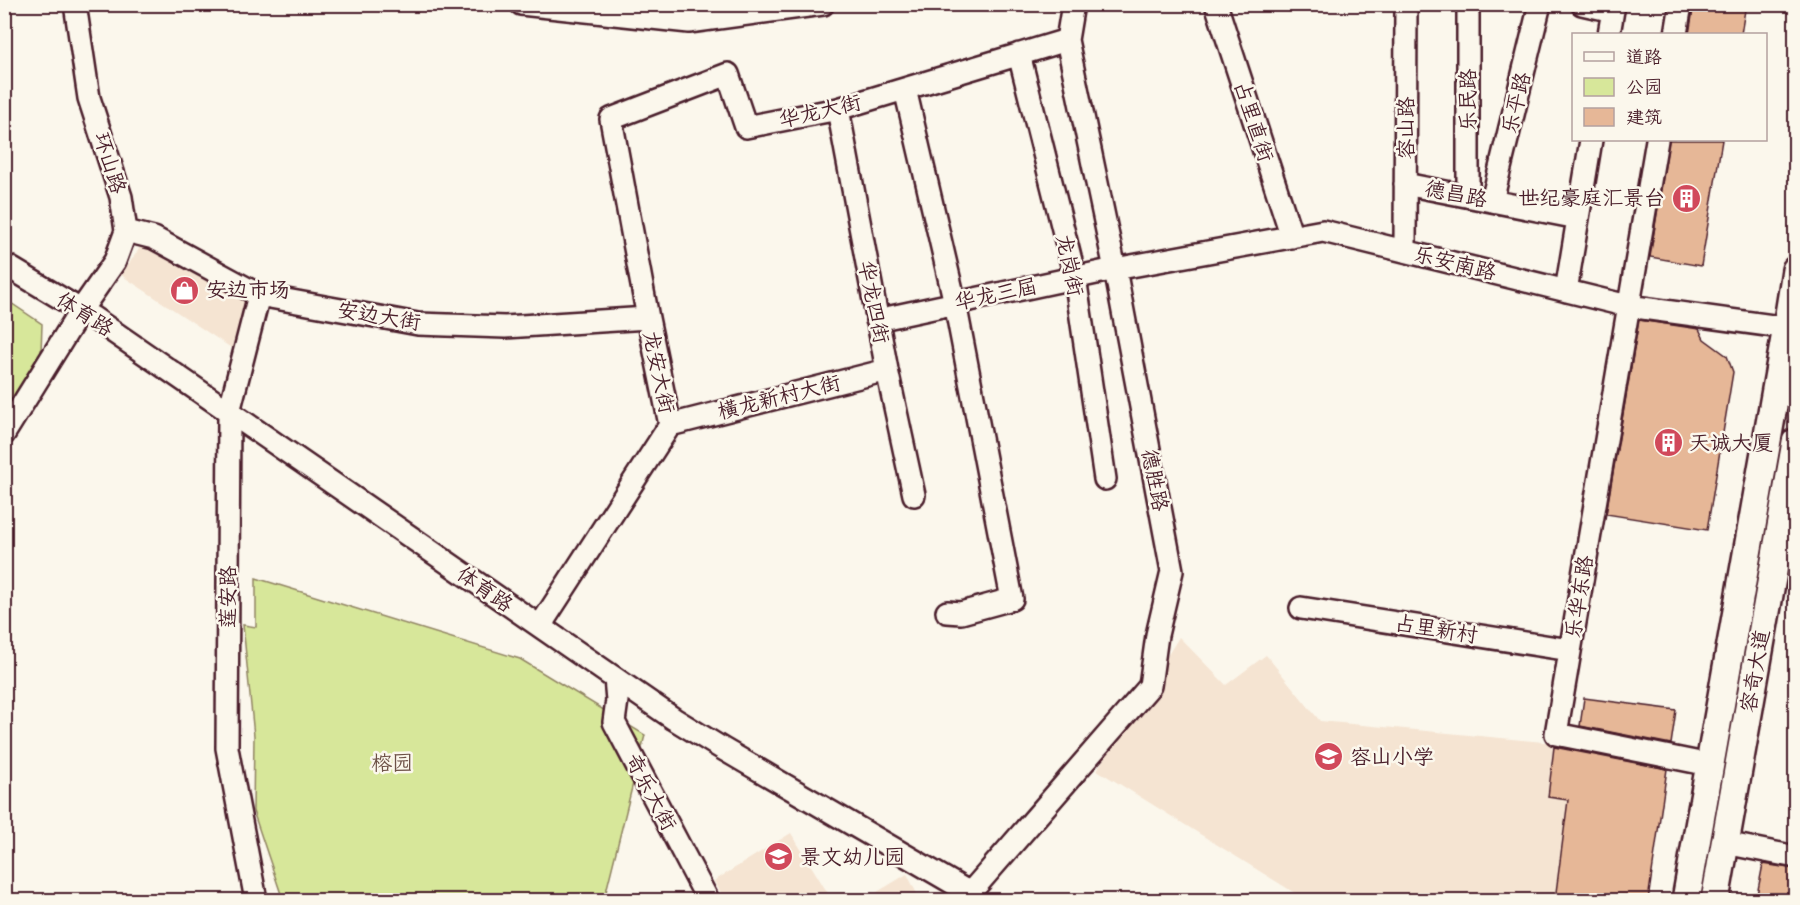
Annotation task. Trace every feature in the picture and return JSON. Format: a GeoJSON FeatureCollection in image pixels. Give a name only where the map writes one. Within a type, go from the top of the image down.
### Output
{"type":"FeatureCollection","features":[{"type":"Feature","properties":{"kind":"main road"},"geometry":{"type":"LineString","coordinates":[[1686,900],[1791,328],[1796,270]]}},
{"type":"Feature","properties":{"kind":"main road","name":"容奇大道"},"geometry":{"type":"LineString","coordinates":[[1714,900],[1796,442]]}},
{"type":"Feature","properties":{"kind":"street","name":"环山路"},"geometry":{"type":"LineString","coordinates":[[4,434],[81,310],[115,261],[126,231],[121,197],[89,98],[75,4]]}},
{"type":"Feature","properties":{"kind":"street"},"geometry":{"type":"LineString","coordinates":[[521,4],[688,22],[823,4]]}},
{"type":"Feature","properties":{"kind":"street","name":"德胜路"},"geometry":{"type":"LineString","coordinates":[[970,897],[1150,686],[1172,571],[1115,269],[1067,40],[1073,4]]}},
{"type":"Feature","properties":{"kind":"street","name":"占里直街"},"geometry":{"type":"LineString","coordinates":[[1216,4],[1292,237]]}},
{"type":"Feature","properties":{"kind":"street","name":"容山路"},"geometry":{"type":"LineString","coordinates":[[1405,251],[1406,4]]}},
{"type":"Feature","properties":{"kind":"street","name":"乐民路"},"geometry":{"type":"LineString","coordinates":[[1468,4],[1468,196]]}},
{"type":"Feature","properties":{"kind":"street","name":"乐平路"},"geometry":{"type":"LineString","coordinates":[[1492,201],[1540,4]]}},
{"type":"Feature","properties":{"kind":"street"},"geometry":{"type":"LineString","coordinates":[[1582,4],[1613,8],[1609,33]]}},
{"type":"Feature","properties":{"kind":"street"},"geometry":{"type":"LineString","coordinates":[[1676,33],[1681,4]]}},
{"type":"Feature","properties":{"kind":"street","name":"华龙大街"},"geometry":{"type":"LineString","coordinates":[[611,119],[728,74],[746,127],[838,109],[1067,40]]}},
{"type":"Feature","properties":{"kind":"street","name":"龙岗街"},"geometry":{"type":"LineString","coordinates":[[1019,54],[1075,277],[1105,479]]}},
{"type":"Feature","properties":{"kind":"street"},"geometry":{"type":"LineString","coordinates":[[905,89],[955,303],[1012,599],[961,613],[947,612]]}},
{"type":"Feature","properties":{"kind":"street","name":"华龙四街"},"geometry":{"type":"LineString","coordinates":[[838,109],[877,320],[914,495]]}},
{"type":"Feature","properties":{"kind":"street","name":"龙安大街"},"geometry":{"type":"LineString","coordinates":[[540,626],[670,425],[611,119]]}},
{"type":"Feature","properties":{"kind":"street"},"geometry":{"type":"LineString","coordinates":[[1566,291],[1591,141]]}},
{"type":"Feature","properties":{"kind":"street","name":"乐华东路"},"geometry":{"type":"LineString","coordinates":[[1657,141],[1556,734],[1710,765]]}},
{"type":"Feature","properties":{"kind":"street","name":"德昌路"},"geometry":{"type":"LineString","coordinates":[[1405,184],[1578,218]]}},
{"type":"Feature","properties":{"kind":"street","name":"安边大街"},"geometry":{"type":"LineString","coordinates":[[126,231],[154,237],[260,296],[418,324],[505,327],[648,318]]}},
{"type":"Feature","properties":{"kind":"street","name":"乐安南路"},"geometry":{"type":"LineString","coordinates":[[1115,269],[1323,231],[1628,306],[1791,328]]}},
{"type":"Feature","properties":{"kind":"street","name":"体育路"},"geometry":{"type":"LineString","coordinates":[[4,264],[81,310],[674,719],[970,897]]}},
{"type":"Feature","properties":{"kind":"street","name":"华龙三届"},"geometry":{"type":"LineString","coordinates":[[877,320],[1115,269]]}},
{"type":"Feature","properties":{"kind":"street","name":"莲安路"},"geometry":{"type":"LineString","coordinates":[[256,900],[227,748],[229,412],[260,296]]}},
{"type":"Feature","properties":{"kind":"street","name":"横龙新村大街"},"geometry":{"type":"LineString","coordinates":[[670,425],[887,370]]}},
{"type":"Feature","properties":{"kind":"street","name":"占里新村"},"geometry":{"type":"LineString","coordinates":[[1301,608],[1570,650]]}},
{"type":"Feature","properties":{"kind":"street","name":"奇乐大街"},"geometry":{"type":"LineString","coordinates":[[615,678],[617,700],[614,722],[708,900]]}},
{"type":"Feature","properties":{"kind":"street"},"geometry":{"type":"LineString","coordinates":[[1725,843],[1796,857]]}},
{"type":"Feature","properties":{"kind":"shaded area","name":"安边市场"},"geometry":{"type":"Polygon","coordinates":[[[146,239],[251,306],[239,353],[121,275],[146,239]]]}},
{"type":"Feature","properties":{"kind":"shaded area","name":"容山小学"},"geometry":{"type":"Polygon","coordinates":[[[1179,637],[1226,685],[1266,655],[1320,721],[1554,743],[1548,797],[1568,800],[1555,900],[1306,900],[1097,770],[1179,637]]]}},
{"type":"Feature","properties":{"kind":"shaded area","name":"景文幼儿园"},"geometry":{"type":"Polygon","coordinates":[[[791,833],[832,900],[725,900],[714,881],[791,833]]]}},
{"type":"Feature","properties":{"kind":"shaded area","name":"景文幼儿园"},"geometry":{"type":"Polygon","coordinates":[[[907,874],[920,900],[864,900],[907,874]]]}},
{"type":"Feature","properties":{"kind":"green space"},"geometry":{"type":"Polygon","coordinates":[[[625,5],[742,5],[684,8],[625,5]]]}},
{"type":"Feature","properties":{"kind":"green space"},"geometry":{"type":"Polygon","coordinates":[[[5,299],[42,324],[41,353],[5,410],[5,299]]]}},
{"type":"Feature","properties":{"kind":"green space","name":"榕园"},"geometry":{"type":"Polygon","coordinates":[[[256,578],[520,659],[645,735],[604,900],[283,900],[253,811],[254,736],[243,625],[256,627],[256,578]]]}},
{"type":"Feature","properties":{"kind":"building"},"geometry":{"type":"Polygon","coordinates":[[[1694,4],[1746,4],[1741,33],[1689,33],[1694,4]]]}},
{"type":"Feature","properties":{"kind":"building","name":"世纪豪庭汇景台"},"geometry":{"type":"Polygon","coordinates":[[[1669,141],[1722,141],[1701,266],[1650,257],[1669,141]]]}},
{"type":"Feature","properties":{"kind":"building","name":"天诚大厦"},"geometry":{"type":"Polygon","coordinates":[[[1639,320],[1699,329],[1704,339],[1727,356],[1733,372],[1707,530],[1606,514],[1639,320]]]}},
{"type":"Feature","properties":{"kind":"building"},"geometry":{"type":"Polygon","coordinates":[[[1584,698],[1676,710],[1671,744],[1580,726],[1584,698]]]}},
{"type":"Feature","properties":{"kind":"building"},"geometry":{"type":"Polygon","coordinates":[[[1554,747],[1667,769],[1648,900],[1555,900],[1568,800],[1548,797],[1554,747]]]}},
{"type":"Feature","properties":{"kind":"building"},"geometry":{"type":"Polygon","coordinates":[[[1763,864],[1796,869],[1796,900],[1756,900],[1763,864]]]}},
{"type":"Feature","properties":{"kind":"place","name":"世纪豪庭汇景台"},"geometry":{"type":"Point","coordinates":[1686,198]}},
{"type":"Feature","properties":{"kind":"place","name":"安边市场"},"geometry":{"type":"Point","coordinates":[185,290]}},
{"type":"Feature","properties":{"kind":"place","name":"天诚大厦"},"geometry":{"type":"Point","coordinates":[1668,443]}},
{"type":"Feature","properties":{"kind":"place","name":"容山小学"},"geometry":{"type":"Point","coordinates":[1329,757]}},
{"type":"Feature","properties":{"kind":"place","name":"景文幼儿园"},"geometry":{"type":"Point","coordinates":[779,857]}}]}
